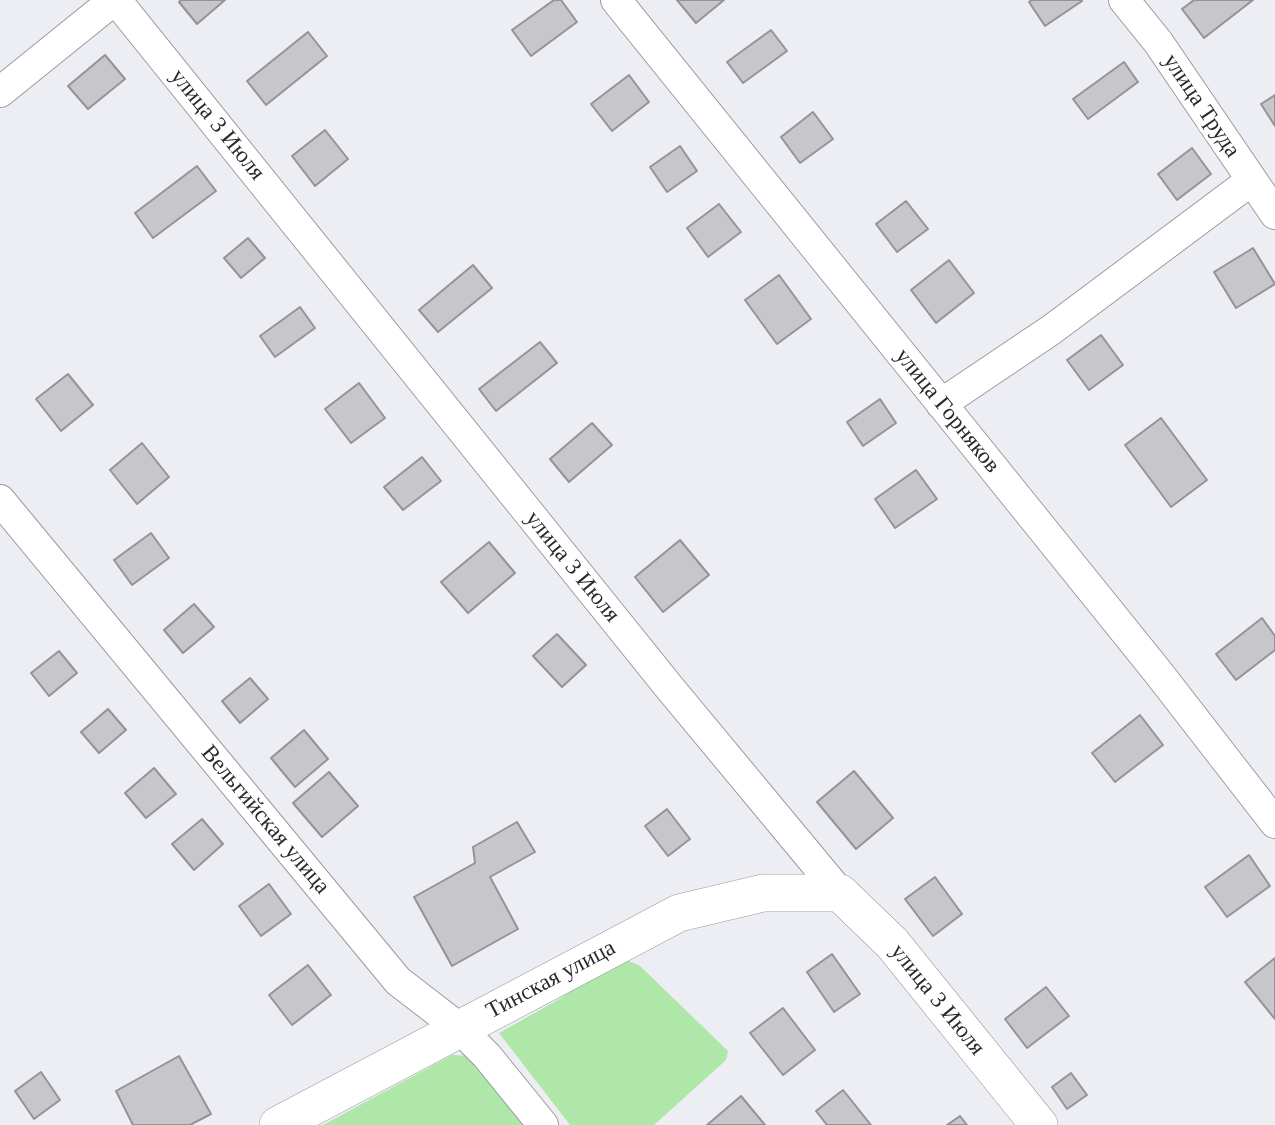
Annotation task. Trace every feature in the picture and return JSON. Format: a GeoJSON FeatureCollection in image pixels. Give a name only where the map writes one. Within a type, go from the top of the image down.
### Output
{"type":"FeatureCollection","features":[{"type":"Feature","properties":{"kind":"street"},"geometry":{"type":"LineString","coordinates":[[0,92],[115,0]]}},
{"type":"Feature","properties":{"kind":"street","name":"улица 3 Июля"},"geometry":{"type":"LineString","coordinates":[[115,0],[668,687],[840,893],[892,943],[1039,1125]]}},
{"type":"Feature","properties":{"kind":"street","name":"улица Горняков"},"geometry":{"type":"LineString","coordinates":[[616,0],[1157,671],[1275,823]]}},
{"type":"Feature","properties":{"kind":"street","name":"улица Труда"},"geometry":{"type":"LineString","coordinates":[[1124,0],[1158,42],[1275,214]]}},
{"type":"Feature","properties":{"kind":"street"},"geometry":{"type":"LineString","coordinates":[[941,404],[1051,330],[1252,180]]}},
{"type":"Feature","properties":{"kind":"street","name":"Вельгийская улица"},"geometry":{"type":"LineString","coordinates":[[0,500],[398,981],[459,1028],[487,1056],[543,1125]]}},
{"type":"Feature","properties":{"kind":"street","name":"Тинская улица"},"geometry":{"type":"LineString","coordinates":[[278,1125],[679,913],[763,894],[840,893]]}},
{"type":"Feature","properties":{"kind":"green space"},"geometry":{"type":"Polygon","coordinates":[[[626,960],[639,965],[728,1051],[726,1060],[654,1125],[570,1125],[499,1033],[556,1001],[604,969],[626,960]]]}},
{"type":"Feature","properties":{"kind":"green space"},"geometry":{"type":"Polygon","coordinates":[[[452,1055],[474,1056],[530,1125],[323,1125],[452,1055]]]}},
{"type":"Feature","properties":{"kind":"building"},"geometry":{"type":"Polygon","coordinates":[[[225,0],[197,24],[179,2],[225,0]]]}},
{"type":"Feature","properties":{"kind":"building"},"geometry":{"type":"Polygon","coordinates":[[[554,0],[561,0],[577,22],[531,56],[512,30],[554,0]]]}},
{"type":"Feature","properties":{"kind":"building"},"geometry":{"type":"Polygon","coordinates":[[[677,0],[724,0],[696,23],[677,0]]]}},
{"type":"Feature","properties":{"kind":"building"},"geometry":{"type":"Polygon","coordinates":[[[1194,0],[1253,0],[1204,38],[1182,9],[1194,0]]]}},
{"type":"Feature","properties":{"kind":"building"},"geometry":{"type":"Polygon","coordinates":[[[1082,1],[1045,26],[1029,2],[1082,1]]]}},
{"type":"Feature","properties":{"kind":"building"},"geometry":{"type":"Polygon","coordinates":[[[771,30],[787,51],[743,83],[727,62],[771,30]]]}},
{"type":"Feature","properties":{"kind":"building"},"geometry":{"type":"Polygon","coordinates":[[[308,32],[327,56],[266,105],[247,81],[308,32]]]}},
{"type":"Feature","properties":{"kind":"building"},"geometry":{"type":"Polygon","coordinates":[[[105,55],[125,79],[88,109],[68,86],[105,55]]]}},
{"type":"Feature","properties":{"kind":"building"},"geometry":{"type":"Polygon","coordinates":[[[1124,62],[1138,82],[1088,119],[1073,99],[1124,62]]]}},
{"type":"Feature","properties":{"kind":"building"},"geometry":{"type":"Polygon","coordinates":[[[629,75],[649,102],[612,131],[591,104],[629,75]]]}},
{"type":"Feature","properties":{"kind":"building"},"geometry":{"type":"Polygon","coordinates":[[[1275,95],[1275,126],[1261,104],[1275,95]]]}},
{"type":"Feature","properties":{"kind":"building"},"geometry":{"type":"Polygon","coordinates":[[[813,112],[833,139],[800,163],[781,137],[813,112]]]}},
{"type":"Feature","properties":{"kind":"building"},"geometry":{"type":"Polygon","coordinates":[[[325,130],[348,159],[315,186],[292,156],[325,130]]]}},
{"type":"Feature","properties":{"kind":"building"},"geometry":{"type":"Polygon","coordinates":[[[680,146],[697,171],[667,192],[650,167],[680,146]]]}},
{"type":"Feature","properties":{"kind":"building"},"geometry":{"type":"Polygon","coordinates":[[[1192,148],[1211,174],[1177,200],[1158,174],[1192,148]]]}},
{"type":"Feature","properties":{"kind":"building"},"geometry":{"type":"Polygon","coordinates":[[[197,166],[216,191],[153,238],[135,213],[197,166]]]}},
{"type":"Feature","properties":{"kind":"building"},"geometry":{"type":"Polygon","coordinates":[[[906,201],[928,229],[897,252],[876,224],[906,201]]]}},
{"type":"Feature","properties":{"kind":"building"},"geometry":{"type":"Polygon","coordinates":[[[719,204],[741,232],[708,257],[687,228],[719,204]]]}},
{"type":"Feature","properties":{"kind":"building"},"geometry":{"type":"Polygon","coordinates":[[[248,238],[265,258],[241,278],[224,258],[248,238]]]}},
{"type":"Feature","properties":{"kind":"building"},"geometry":{"type":"Polygon","coordinates":[[[1253,248],[1275,284],[1236,308],[1214,272],[1253,248]]]}},
{"type":"Feature","properties":{"kind":"building"},"geometry":{"type":"Polygon","coordinates":[[[949,260],[974,293],[936,323],[911,290],[949,260]]]}},
{"type":"Feature","properties":{"kind":"building"},"geometry":{"type":"Polygon","coordinates":[[[473,265],[492,288],[438,332],[419,310],[473,265]]]}},
{"type":"Feature","properties":{"kind":"building"},"geometry":{"type":"Polygon","coordinates":[[[779,275],[811,319],[777,344],[745,300],[779,275]]]}},
{"type":"Feature","properties":{"kind":"building"},"geometry":{"type":"Polygon","coordinates":[[[300,307],[315,328],[275,357],[260,336],[300,307]]]}},
{"type":"Feature","properties":{"kind":"building"},"geometry":{"type":"Polygon","coordinates":[[[1101,335],[1123,365],[1089,390],[1067,360],[1101,335]]]}},
{"type":"Feature","properties":{"kind":"building"},"geometry":{"type":"Polygon","coordinates":[[[540,342],[557,363],[496,411],[479,389],[540,342]]]}},
{"type":"Feature","properties":{"kind":"building"},"geometry":{"type":"Polygon","coordinates":[[[68,374],[93,405],[61,431],[36,399],[68,374]]]}},
{"type":"Feature","properties":{"kind":"building"},"geometry":{"type":"Polygon","coordinates":[[[359,383],[385,418],[351,443],[325,409],[359,383]]]}},
{"type":"Feature","properties":{"kind":"building"},"geometry":{"type":"Polygon","coordinates":[[[880,399],[896,423],[863,446],[847,422],[880,399]]]}},
{"type":"Feature","properties":{"kind":"building"},"geometry":{"type":"Polygon","coordinates":[[[1161,418],[1207,480],[1171,507],[1125,445],[1161,418]]]}},
{"type":"Feature","properties":{"kind":"building"},"geometry":{"type":"Polygon","coordinates":[[[592,423],[612,445],[569,482],[550,459],[592,423]]]}},
{"type":"Feature","properties":{"kind":"building"},"geometry":{"type":"Polygon","coordinates":[[[142,443],[169,477],[137,504],[110,470],[142,443]]]}},
{"type":"Feature","properties":{"kind":"building"},"geometry":{"type":"Polygon","coordinates":[[[422,457],[441,481],[403,510],[384,487],[422,457]]]}},
{"type":"Feature","properties":{"kind":"building"},"geometry":{"type":"Polygon","coordinates":[[[916,470],[937,499],[895,528],[875,499],[916,470]]]}},
{"type":"Feature","properties":{"kind":"building"},"geometry":{"type":"Polygon","coordinates":[[[151,533],[169,558],[132,585],[114,560],[151,533]]]}},
{"type":"Feature","properties":{"kind":"building"},"geometry":{"type":"Polygon","coordinates":[[[680,540],[709,575],[663,612],[635,577],[680,540]]]}},
{"type":"Feature","properties":{"kind":"building"},"geometry":{"type":"Polygon","coordinates":[[[489,542],[515,573],[468,613],[441,582],[489,542]]]}},
{"type":"Feature","properties":{"kind":"building"},"geometry":{"type":"Polygon","coordinates":[[[194,604],[214,627],[183,653],[164,630],[194,604]]]}},
{"type":"Feature","properties":{"kind":"building"},"geometry":{"type":"Polygon","coordinates":[[[1262,618],[1275,636],[1275,650],[1236,680],[1216,654],[1262,618]]]}},
{"type":"Feature","properties":{"kind":"building"},"geometry":{"type":"Polygon","coordinates":[[[557,634],[586,665],[562,687],[533,656],[557,634]]]}},
{"type":"Feature","properties":{"kind":"building"},"geometry":{"type":"Polygon","coordinates":[[[59,651],[77,673],[49,696],[31,673],[59,651]]]}},
{"type":"Feature","properties":{"kind":"building"},"geometry":{"type":"Polygon","coordinates":[[[250,678],[268,699],[240,723],[222,701],[250,678]]]}},
{"type":"Feature","properties":{"kind":"building"},"geometry":{"type":"Polygon","coordinates":[[[108,709],[126,730],[99,753],[81,732],[108,709]]]}},
{"type":"Feature","properties":{"kind":"building"},"geometry":{"type":"Polygon","coordinates":[[[1140,715],[1163,745],[1115,782],[1092,753],[1140,715]]]}},
{"type":"Feature","properties":{"kind":"building"},"geometry":{"type":"Polygon","coordinates":[[[304,730],[328,759],[295,787],[271,758],[304,730]]]}},
{"type":"Feature","properties":{"kind":"building"},"geometry":{"type":"Polygon","coordinates":[[[154,768],[176,794],[146,818],[125,793],[154,768]]]}},
{"type":"Feature","properties":{"kind":"building"},"geometry":{"type":"Polygon","coordinates":[[[854,771],[893,818],[856,849],[817,802],[854,771]]]}},
{"type":"Feature","properties":{"kind":"building"},"geometry":{"type":"Polygon","coordinates":[[[329,772],[358,806],[322,837],[293,803],[329,772]]]}},
{"type":"Feature","properties":{"kind":"building"},"geometry":{"type":"Polygon","coordinates":[[[667,809],[690,839],[668,856],[645,826],[667,809]]]}},
{"type":"Feature","properties":{"kind":"building"},"geometry":{"type":"Polygon","coordinates":[[[202,819],[223,844],[194,870],[172,844],[202,819]]]}},
{"type":"Feature","properties":{"kind":"building"},"geometry":{"type":"Polygon","coordinates":[[[517,822],[535,852],[490,877],[518,929],[452,966],[414,897],[475,863],[473,847],[517,822]]]}},
{"type":"Feature","properties":{"kind":"building"},"geometry":{"type":"Polygon","coordinates":[[[1249,855],[1270,886],[1227,917],[1205,887],[1249,855]]]}},
{"type":"Feature","properties":{"kind":"building"},"geometry":{"type":"Polygon","coordinates":[[[935,877],[962,914],[933,936],[905,899],[935,877]]]}},
{"type":"Feature","properties":{"kind":"building"},"geometry":{"type":"Polygon","coordinates":[[[269,884],[291,914],[261,936],[239,906],[269,884]]]}},
{"type":"Feature","properties":{"kind":"building"},"geometry":{"type":"Polygon","coordinates":[[[832,954],[860,994],[834,1012],[807,972],[832,954]]]}},
{"type":"Feature","properties":{"kind":"building"},"geometry":{"type":"Polygon","coordinates":[[[1275,958],[1275,1019],[1245,982],[1275,958]]]}},
{"type":"Feature","properties":{"kind":"building"},"geometry":{"type":"Polygon","coordinates":[[[308,965],[331,995],[292,1025],[269,995],[308,965]]]}},
{"type":"Feature","properties":{"kind":"building"},"geometry":{"type":"Polygon","coordinates":[[[1046,987],[1069,1016],[1027,1048],[1005,1019],[1046,987]]]}},
{"type":"Feature","properties":{"kind":"building"},"geometry":{"type":"Polygon","coordinates":[[[783,1008],[815,1050],[783,1075],[750,1033],[783,1008]]]}},
{"type":"Feature","properties":{"kind":"building"},"geometry":{"type":"Polygon","coordinates":[[[179,1056],[211,1114],[190,1125],[133,1125],[116,1091],[179,1056]]]}},
{"type":"Feature","properties":{"kind":"building"},"geometry":{"type":"Polygon","coordinates":[[[41,1072],[60,1100],[34,1119],[15,1091],[41,1072]]]}},
{"type":"Feature","properties":{"kind":"building"},"geometry":{"type":"Polygon","coordinates":[[[1071,1073],[1087,1095],[1067,1109],[1052,1087],[1071,1073]]]}},
{"type":"Feature","properties":{"kind":"building"},"geometry":{"type":"Polygon","coordinates":[[[843,1090],[871,1125],[827,1125],[816,1111],[843,1090]]]}},
{"type":"Feature","properties":{"kind":"building"},"geometry":{"type":"Polygon","coordinates":[[[741,1096],[765,1125],[707,1125],[741,1096]]]}},
{"type":"Feature","properties":{"kind":"building"},"geometry":{"type":"Polygon","coordinates":[[[960,1116],[967,1125],[947,1125],[960,1116]]]}}]}
